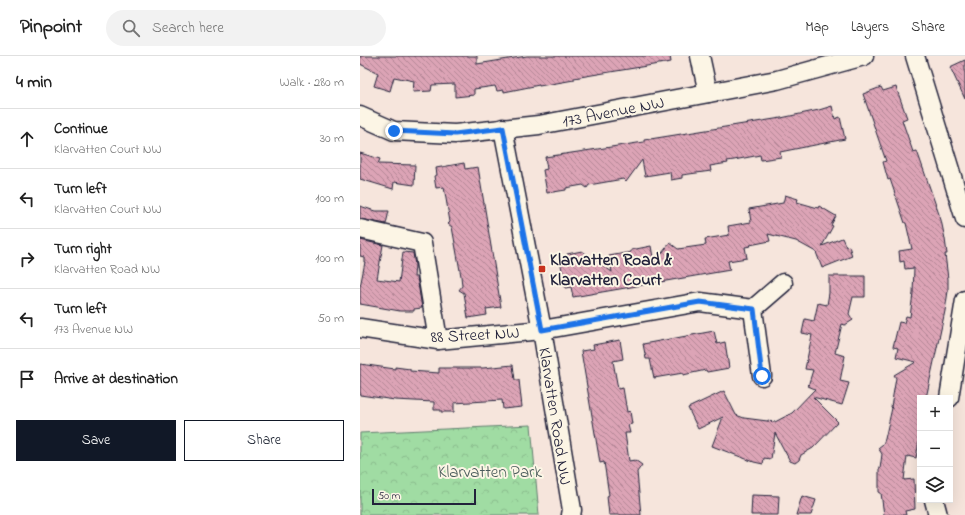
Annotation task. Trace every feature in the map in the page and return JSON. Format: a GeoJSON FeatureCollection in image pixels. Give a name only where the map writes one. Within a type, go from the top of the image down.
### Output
{"type":"FeatureCollection","features":[{"type":"Feature","properties":{"kind":"street"},"geometry":{"type":"LineString","coordinates":[[700,56],[708,93]]}},
{"type":"Feature","properties":{"kind":"street","name":"173 Avenue NW"},"geometry":{"type":"LineString","coordinates":[[360,116],[394,131],[455,134],[540,125],[777,80],[864,56]]}},
{"type":"Feature","properties":{"kind":"street"},"geometry":{"type":"LineString","coordinates":[[915,56],[965,220]]}},
{"type":"Feature","properties":{"kind":"street","name":"Klarvatten Road NW"},"geometry":{"type":"LineString","coordinates":[[503,128],[542,330],[572,510],[571,515]]}},
{"type":"Feature","properties":{"kind":"street"},"geometry":{"type":"LineString","coordinates":[[360,229],[422,243],[438,340]]}},
{"type":"Feature","properties":{"kind":"street"},"geometry":{"type":"LineString","coordinates":[[762,376],[754,309],[784,283]]}},
{"type":"Feature","properties":{"kind":"street"},"geometry":{"type":"LineString","coordinates":[[955,393],[965,300]]}},
{"type":"Feature","properties":{"kind":"street","name":"88 Street NW"},"geometry":{"type":"LineString","coordinates":[[360,328],[438,340],[542,330],[700,302],[754,309]]}},
{"type":"Feature","properties":{"kind":"street"},"geometry":{"type":"LineString","coordinates":[[935,503],[938,515]]}},
{"type":"Feature","properties":{"kind":"green space","name":"Klarvatten Park"},"geometry":{"type":"Polygon","coordinates":[[[531,425],[539,515],[360,515],[360,433],[531,425]]]}},
{"type":"Feature","properties":{"kind":"building"},"geometry":{"type":"Polygon","coordinates":[[[360,56],[477,56],[477,64],[527,56],[670,56],[671,62],[574,78],[574,80],[504,92],[504,90],[497,91],[495,86],[474,89],[474,95],[455,97],[455,84],[432,85],[431,91],[413,92],[414,81],[394,77],[390,91],[374,86],[378,73],[360,64],[360,56]]]}},
{"type":"Feature","properties":{"kind":"building"},"geometry":{"type":"Polygon","coordinates":[[[965,60],[965,99],[950,67],[965,60]]]}},
{"type":"Feature","properties":{"kind":"building"},"geometry":{"type":"Polygon","coordinates":[[[881,87],[883,91],[896,87],[907,118],[902,120],[913,152],[917,151],[941,220],[947,254],[945,254],[948,291],[945,311],[927,395],[917,395],[916,458],[907,456],[904,480],[914,479],[915,509],[905,511],[906,515],[884,515],[881,493],[879,493],[879,469],[882,454],[878,448],[883,444],[885,439],[892,408],[896,378],[894,375],[916,362],[896,357],[898,348],[893,347],[899,322],[904,323],[906,316],[910,317],[914,268],[905,269],[904,261],[900,262],[899,251],[912,249],[906,223],[890,179],[888,180],[883,162],[886,161],[863,94],[881,87]]]}},
{"type":"Feature","properties":{"kind":"building"},"geometry":{"type":"Polygon","coordinates":[[[832,106],[835,119],[840,117],[845,139],[780,152],[781,157],[761,160],[760,155],[727,161],[728,163],[710,166],[711,171],[682,175],[682,178],[671,180],[670,172],[645,176],[642,160],[626,182],[623,179],[589,185],[587,188],[583,185],[547,193],[543,170],[547,169],[545,157],[644,142],[644,140],[781,118],[832,106]]]}},
{"type":"Feature","properties":{"kind":"building"},"geometry":{"type":"Polygon","coordinates":[[[360,153],[380,159],[378,164],[415,165],[414,185],[394,182],[393,189],[360,179],[360,153]]]}},
{"type":"Feature","properties":{"kind":"building"},"geometry":{"type":"Polygon","coordinates":[[[464,163],[465,169],[478,167],[501,307],[486,309],[487,315],[468,318],[464,293],[459,290],[462,286],[461,276],[452,227],[448,224],[450,222],[444,187],[436,188],[434,176],[437,175],[436,168],[464,163]]]}},
{"type":"Feature","properties":{"kind":"building"},"geometry":{"type":"Polygon","coordinates":[[[785,195],[798,199],[797,202],[818,208],[819,206],[836,216],[831,225],[833,226],[822,246],[842,238],[846,247],[849,246],[852,256],[822,268],[816,252],[796,241],[768,234],[770,241],[745,247],[747,258],[728,261],[730,270],[573,297],[571,287],[565,288],[560,259],[567,258],[567,254],[582,251],[612,272],[609,256],[631,252],[631,250],[651,246],[654,263],[670,243],[678,249],[706,245],[705,239],[729,235],[728,226],[751,222],[749,209],[783,203],[785,195]]]}},
{"type":"Feature","properties":{"kind":"building"},"geometry":{"type":"Polygon","coordinates":[[[360,206],[375,211],[389,211],[386,224],[360,219],[360,206]]]}},
{"type":"Feature","properties":{"kind":"building"},"geometry":{"type":"Polygon","coordinates":[[[360,240],[383,245],[377,279],[399,282],[403,252],[413,253],[415,265],[414,277],[417,277],[422,308],[414,309],[414,311],[400,311],[360,304],[360,287],[365,262],[364,257],[360,256],[360,240]]]}},
{"type":"Feature","properties":{"kind":"building"},"geometry":{"type":"Polygon","coordinates":[[[829,276],[865,276],[865,297],[853,297],[849,314],[853,320],[845,325],[842,324],[835,353],[845,356],[840,381],[849,383],[842,405],[813,397],[838,422],[813,448],[801,455],[799,460],[795,463],[790,461],[775,433],[771,459],[764,458],[763,464],[712,446],[723,417],[698,429],[688,408],[724,391],[736,415],[744,418],[775,422],[792,413],[815,389],[808,386],[813,370],[805,369],[812,335],[802,333],[805,319],[814,321],[818,303],[827,305],[829,276]]]}},
{"type":"Feature","properties":{"kind":"building"},"geometry":{"type":"Polygon","coordinates":[[[714,331],[717,344],[725,342],[729,368],[654,378],[650,359],[646,359],[643,344],[714,331]]]}},
{"type":"Feature","properties":{"kind":"building"},"geometry":{"type":"Polygon","coordinates":[[[620,340],[623,359],[613,361],[618,389],[623,388],[627,412],[630,411],[632,424],[628,425],[630,433],[625,433],[629,461],[635,460],[642,465],[637,472],[641,515],[609,515],[607,496],[609,495],[604,462],[600,463],[581,351],[594,349],[593,345],[620,340]]]}},
{"type":"Feature","properties":{"kind":"building"},"geometry":{"type":"Polygon","coordinates":[[[360,364],[395,369],[395,367],[410,369],[410,371],[439,373],[439,368],[483,368],[513,365],[515,380],[519,380],[522,407],[503,409],[502,400],[454,403],[454,412],[441,412],[441,410],[434,410],[434,402],[395,400],[360,395],[360,364]]]}},
{"type":"Feature","properties":{"kind":"building"},"geometry":{"type":"Polygon","coordinates":[[[752,495],[779,496],[778,515],[751,515],[752,495]]]}},
{"type":"Feature","properties":{"kind":"building"},"geometry":{"type":"Polygon","coordinates":[[[802,496],[816,500],[811,515],[796,515],[802,496]]]}},
{"type":"Feature","properties":{"kind":"place","name":"Klarvatten Road & Klarvatten Court"},"geometry":{"type":"Point","coordinates":[542,269]}},
{"type":"Feature","properties":{"kind":"route"},"geometry":{"type":"LineString","coordinates":[[394,131],[455,134],[503,128],[542,330],[700,302],[754,309],[762,376]]}}]}
